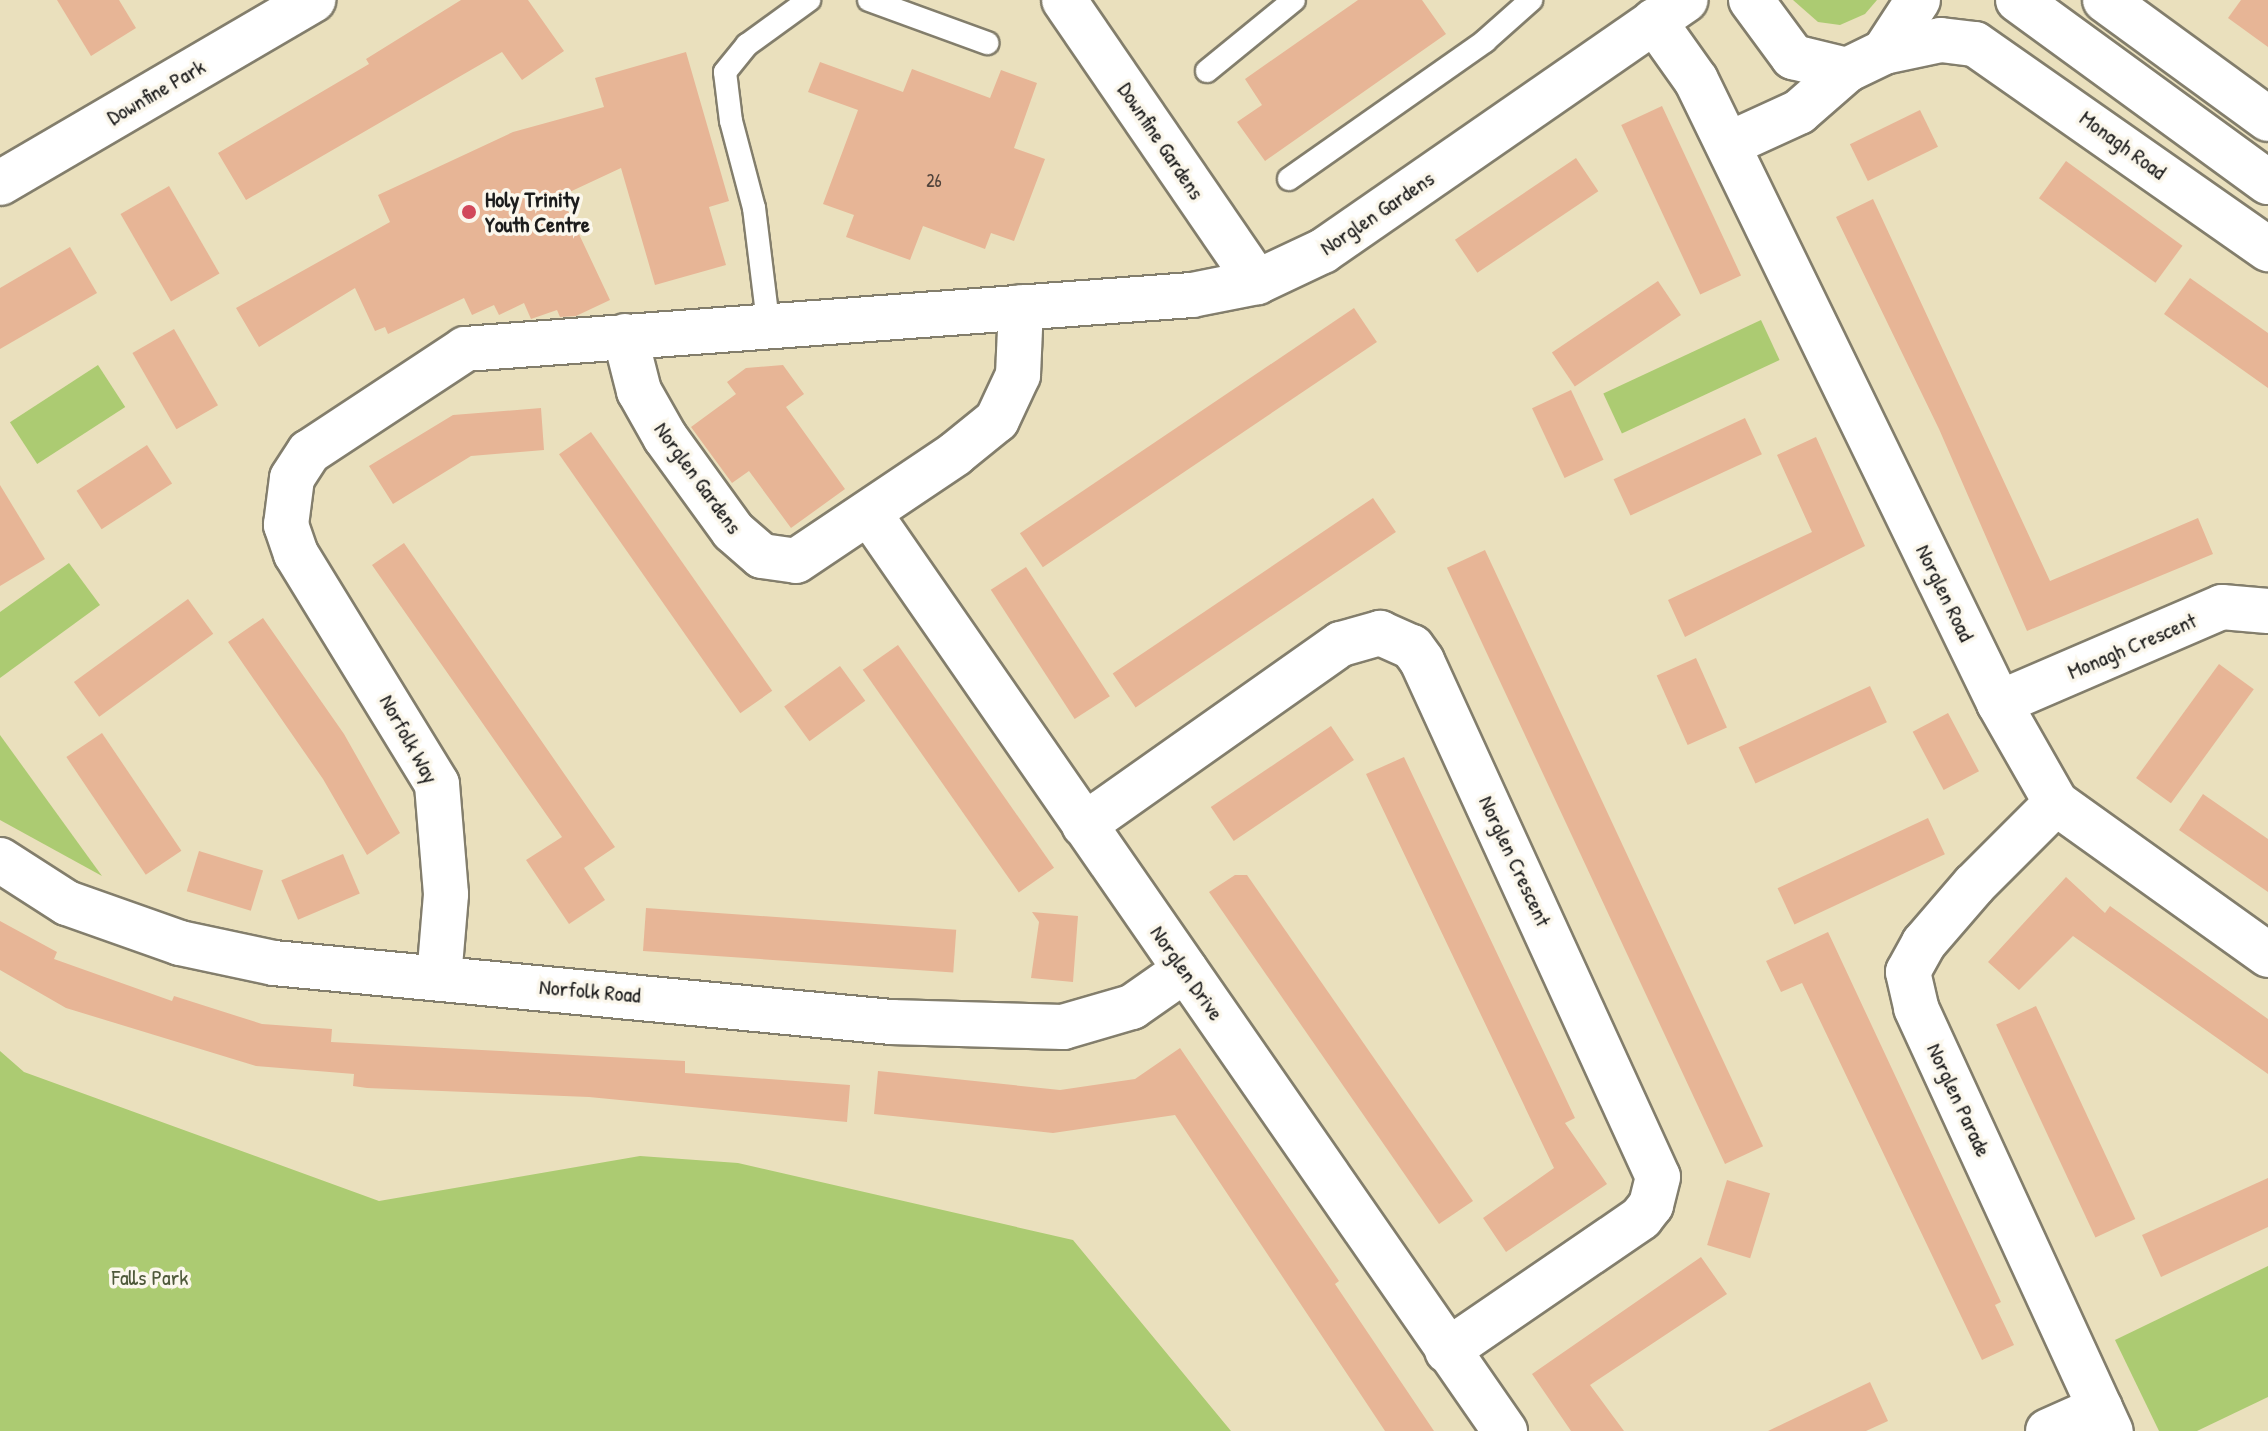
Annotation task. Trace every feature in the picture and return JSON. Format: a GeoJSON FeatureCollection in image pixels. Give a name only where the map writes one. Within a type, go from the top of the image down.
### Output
{"type":"FeatureCollection","features":[{"type":"Feature","properties":{"kind":"street","name":"Downfine Park"},"geometry":{"type":"LineString","coordinates":[[0,183],[313,0]]}},
{"type":"Feature","properties":{"kind":"street","name":"Downfine Gardens"},"geometry":{"type":"LineString","coordinates":[[1064,0],[1257,282]]}},
{"type":"Feature","properties":{"kind":"street"},"geometry":{"type":"LineString","coordinates":[[1751,0],[1793,57],[1865,61]]}},
{"type":"Feature","properties":{"kind":"street"},"geometry":{"type":"LineString","coordinates":[[1729,144],[1799,112],[1865,61],[1918,0]]}},
{"type":"Feature","properties":{"kind":"street"},"geometry":{"type":"LineString","coordinates":[[2018,0],[2268,182]]}},
{"type":"Feature","properties":{"kind":"street"},"geometry":{"type":"LineString","coordinates":[[2105,0],[2268,119]]}},
{"type":"Feature","properties":{"kind":"street","name":"Norglen Gardens"},"geometry":{"type":"LineString","coordinates":[[286,525],[292,478],[309,452],[465,349],[625,336],[769,330],[1192,295],[1257,282],[1323,251],[1659,7]]}},
{"type":"Feature","properties":{"kind":"street","name":"Norglen Road"},"geometry":{"type":"LineString","coordinates":[[1659,7],[1729,144],[1999,703],[2056,803],[2268,955]]}},
{"type":"Feature","properties":{"kind":"street","name":"Monagh Road"},"geometry":{"type":"LineString","coordinates":[[1865,61],[1941,40],[1975,44],[2268,249]]}},
{"type":"Feature","properties":{"kind":"street","name":"Norglen Gardens"},"geometry":{"type":"LineString","coordinates":[[625,336],[639,391],[665,437],[733,531],[762,556],[796,561],[869,513],[997,420],[1018,375],[1021,307]]}},
{"type":"Feature","properties":{"kind":"street","name":"Norglen Drive"},"geometry":{"type":"LineString","coordinates":[[869,513],[1505,1431]]}},
{"type":"Feature","properties":{"kind":"street","name":"Norfolk Way"},"geometry":{"type":"LineString","coordinates":[[286,525],[296,554],[437,784],[446,894],[439,978]]}},
{"type":"Feature","properties":{"kind":"street","name":"Monagh Crescent"},"geometry":{"type":"LineString","coordinates":[[1999,703],[2222,607],[2268,611]]}},
{"type":"Feature","properties":{"kind":"street","name":"Norglen Crescent"},"geometry":{"type":"LineString","coordinates":[[1084,825],[1341,644],[1380,633],[1412,647],[1422,661],[1658,1177],[1651,1205],[1633,1225],[1447,1351]]}},
{"type":"Feature","properties":{"kind":"street","name":"Norglen Parade"},"geometry":{"type":"LineString","coordinates":[[2056,803],[1974,885],[1924,943],[1908,972],[1916,1008],[2105,1420]]}},
{"type":"Feature","properties":{"kind":"street","name":"Norfolk Road"},"geometry":{"type":"LineString","coordinates":[[0,860],[67,903],[180,943],[274,963],[891,1022],[1017,1029],[1096,1021],[1132,1007],[1185,970]]}},
{"type":"Feature","properties":{"kind":"street"},"geometry":{"type":"LineString","coordinates":[[2048,1431],[2105,1420]]}},
{"type":"Feature","properties":{"kind":"lane"},"geometry":{"type":"LineString","coordinates":[[769,330],[754,208],[731,121],[725,72],[747,45],[809,0]]}},
{"type":"Feature","properties":{"kind":"lane"},"geometry":{"type":"LineString","coordinates":[[869,0],[987,43]]}},
{"type":"Feature","properties":{"kind":"lane"},"geometry":{"type":"LineString","coordinates":[[1207,71],[1294,0]]}},
{"type":"Feature","properties":{"kind":"lane"},"geometry":{"type":"LineString","coordinates":[[1289,179],[1485,41],[1531,0]]}},
{"type":"Feature","properties":{"kind":"green space"},"geometry":{"type":"Polygon","coordinates":[[[1793,0],[1877,0],[1865,14],[1840,25],[1818,22],[1793,0]]]}},
{"type":"Feature","properties":{"kind":"green space"},"geometry":{"type":"Polygon","coordinates":[[[1761,320],[1780,360],[1622,433],[1603,394],[1761,320]]]}},
{"type":"Feature","properties":{"kind":"green space"},"geometry":{"type":"Polygon","coordinates":[[[98,365],[125,407],[37,464],[10,422],[98,365]]]}},
{"type":"Feature","properties":{"kind":"green space"},"geometry":{"type":"Polygon","coordinates":[[[69,563],[100,605],[0,678],[0,612],[69,563]]]}},
{"type":"Feature","properties":{"kind":"green space"},"geometry":{"type":"Polygon","coordinates":[[[0,735],[102,876],[0,820],[0,735]]]}},
{"type":"Feature","properties":{"kind":"green space","name":"Falls Park"},"geometry":{"type":"Polygon","coordinates":[[[0,1051],[24,1072],[379,1201],[640,1156],[738,1163],[1073,1240],[1231,1431],[0,1431],[0,1051]]]}},
{"type":"Feature","properties":{"kind":"green space"},"geometry":{"type":"Polygon","coordinates":[[[2268,1266],[2268,1397],[2197,1431],[2159,1431],[2115,1340],[2268,1266]]]}},
{"type":"Feature","properties":{"kind":"building"},"geometry":{"type":"Polygon","coordinates":[[[57,0],[119,0],[136,28],[91,56],[57,0]]]}},
{"type":"Feature","properties":{"kind":"building"},"geometry":{"type":"Polygon","coordinates":[[[461,0],[528,0],[564,51],[522,80],[502,52],[246,200],[218,153],[369,64],[366,59],[461,0]]]}},
{"type":"Feature","properties":{"kind":"building"},"geometry":{"type":"Polygon","coordinates":[[[1358,0],[1422,0],[1446,34],[1265,161],[1237,122],[1262,105],[1245,79],[1358,0]]]}},
{"type":"Feature","properties":{"kind":"building"},"geometry":{"type":"Polygon","coordinates":[[[2241,0],[2268,0],[2268,47],[2228,18],[2241,0]]]}},
{"type":"Feature","properties":{"kind":"building"},"geometry":{"type":"Polygon","coordinates":[[[686,52],[729,201],[709,207],[726,265],[655,285],[621,168],[561,196],[610,300],[576,316],[560,317],[557,310],[531,319],[524,303],[499,315],[494,305],[472,315],[464,298],[388,334],[385,327],[375,331],[355,288],[259,347],[236,308],[390,222],[378,195],[513,132],[604,107],[595,78],[686,52]]]}},
{"type":"Feature","properties":{"kind":"building"},"geometry":{"type":"Polygon","coordinates":[[[820,62],[903,92],[912,69],[990,98],[1001,70],[1037,83],[1014,148],[1045,159],[1014,241],[991,233],[985,249],[923,226],[910,260],[846,237],[854,215],[823,204],[858,110],[808,92],[820,62]]]}},
{"type":"Feature","properties":{"kind":"building"},"geometry":{"type":"Polygon","coordinates":[[[1662,106],[1741,275],[1700,294],[1621,125],[1662,106]]]}},
{"type":"Feature","properties":{"kind":"building"},"geometry":{"type":"Polygon","coordinates":[[[1920,110],[1938,147],[1868,181],[1850,144],[1920,110]]]}},
{"type":"Feature","properties":{"kind":"building"},"geometry":{"type":"Polygon","coordinates":[[[1576,158],[1598,191],[1477,273],[1455,240],[1576,158]]]}},
{"type":"Feature","properties":{"kind":"building"},"geometry":{"type":"Polygon","coordinates":[[[2066,161],[2182,246],[2155,283],[2039,198],[2066,161]]]}},
{"type":"Feature","properties":{"kind":"building"},"geometry":{"type":"Polygon","coordinates":[[[169,186],[220,273],[171,301],[121,214],[169,186]]]}},
{"type":"Feature","properties":{"kind":"building"},"geometry":{"type":"Polygon","coordinates":[[[1873,199],[2050,581],[2198,518],[2213,554],[2027,631],[1939,429],[1836,217],[1873,199]]]}},
{"type":"Feature","properties":{"kind":"building"},"geometry":{"type":"Polygon","coordinates":[[[70,247],[97,293],[0,349],[0,288],[70,247]]]}},
{"type":"Feature","properties":{"kind":"building"},"geometry":{"type":"Polygon","coordinates":[[[2190,278],[2268,333],[2268,388],[2164,314],[2190,278]]]}},
{"type":"Feature","properties":{"kind":"building"},"geometry":{"type":"Polygon","coordinates":[[[1658,281],[1681,315],[1575,387],[1552,353],[1658,281]]]}},
{"type":"Feature","properties":{"kind":"building"},"geometry":{"type":"Polygon","coordinates":[[[1354,308],[1377,342],[1043,567],[1020,533],[1354,308]]]}},
{"type":"Feature","properties":{"kind":"building"},"geometry":{"type":"Polygon","coordinates":[[[174,329],[218,405],[176,429],[132,353],[174,329]]]}},
{"type":"Feature","properties":{"kind":"building"},"geometry":{"type":"Polygon","coordinates":[[[783,365],[804,394],[786,407],[845,489],[791,528],[749,471],[732,483],[691,427],[736,394],[727,382],[746,368],[783,365]]]}},
{"type":"Feature","properties":{"kind":"building"},"geometry":{"type":"Polygon","coordinates":[[[1571,390],[1604,460],[1565,478],[1532,408],[1571,390]]]}},
{"type":"Feature","properties":{"kind":"building"},"geometry":{"type":"Polygon","coordinates":[[[541,408],[544,450],[471,456],[393,504],[369,466],[453,415],[541,408]]]}},
{"type":"Feature","properties":{"kind":"building"},"geometry":{"type":"Polygon","coordinates":[[[1745,418],[1762,454],[1630,516],[1614,479],[1745,418]]]}},
{"type":"Feature","properties":{"kind":"building"},"geometry":{"type":"Polygon","coordinates":[[[591,432],[772,691],[740,713],[559,454],[591,432]]]}},
{"type":"Feature","properties":{"kind":"building"},"geometry":{"type":"Polygon","coordinates":[[[1816,437],[1865,546],[1685,637],[1668,600],[1812,532],[1777,455],[1816,437]]]}},
{"type":"Feature","properties":{"kind":"building"},"geometry":{"type":"Polygon","coordinates":[[[147,445],[172,484],[102,529],[77,491],[147,445]]]}},
{"type":"Feature","properties":{"kind":"building"},"geometry":{"type":"Polygon","coordinates":[[[0,485],[45,559],[0,586],[0,485]]]}},
{"type":"Feature","properties":{"kind":"building"},"geometry":{"type":"Polygon","coordinates":[[[1373,498],[1396,532],[1136,708],[1113,674],[1373,498]]]}},
{"type":"Feature","properties":{"kind":"building"},"geometry":{"type":"Polygon","coordinates":[[[404,543],[615,847],[584,868],[605,900],[569,924],[526,860],[562,837],[372,565],[404,543]]]}},
{"type":"Feature","properties":{"kind":"building"},"geometry":{"type":"Polygon","coordinates":[[[1485,550],[1763,1146],[1725,1164],[1447,568],[1485,550]]]}},
{"type":"Feature","properties":{"kind":"building"},"geometry":{"type":"Polygon","coordinates":[[[1026,567],[1110,696],[1075,719],[991,590],[1026,567]]]}},
{"type":"Feature","properties":{"kind":"building"},"geometry":{"type":"Polygon","coordinates":[[[188,599],[213,634],[99,717],[74,682],[188,599]]]}},
{"type":"Feature","properties":{"kind":"building"},"geometry":{"type":"Polygon","coordinates":[[[263,618],[344,734],[400,833],[367,855],[323,779],[228,642],[263,618]]]}},
{"type":"Feature","properties":{"kind":"building"},"geometry":{"type":"Polygon","coordinates":[[[898,645],[1054,868],[1019,892],[863,670],[898,645]]]}},
{"type":"Feature","properties":{"kind":"building"},"geometry":{"type":"Polygon","coordinates":[[[1696,658],[1727,727],[1688,745],[1657,675],[1696,658]]]}},
{"type":"Feature","properties":{"kind":"building"},"geometry":{"type":"Polygon","coordinates":[[[2219,664],[2254,689],[2171,803],[2136,778],[2219,664]]]}},
{"type":"Feature","properties":{"kind":"building"},"geometry":{"type":"Polygon","coordinates":[[[840,666],[865,701],[809,741],[784,707],[840,666]]]}},
{"type":"Feature","properties":{"kind":"building"},"geometry":{"type":"Polygon","coordinates":[[[1870,686],[1887,722],[1755,784],[1739,747],[1870,686]]]}},
{"type":"Feature","properties":{"kind":"building"},"geometry":{"type":"Polygon","coordinates":[[[1948,713],[1979,771],[1944,790],[1913,732],[1948,713]]]}},
{"type":"Feature","properties":{"kind":"building"},"geometry":{"type":"Polygon","coordinates":[[[1331,726],[1354,760],[1234,841],[1211,807],[1331,726]]]}},
{"type":"Feature","properties":{"kind":"building"},"geometry":{"type":"Polygon","coordinates":[[[102,733],[181,851],[146,875],[66,757],[102,733]]]}},
{"type":"Feature","properties":{"kind":"building"},"geometry":{"type":"Polygon","coordinates":[[[1404,757],[1575,1118],[1565,1123],[1607,1184],[1506,1252],[1483,1218],[1554,1168],[1366,774],[1404,757]]]}},
{"type":"Feature","properties":{"kind":"building"},"geometry":{"type":"Polygon","coordinates":[[[2203,794],[2268,839],[2268,892],[2179,830],[2203,794]]]}},
{"type":"Feature","properties":{"kind":"building"},"geometry":{"type":"Polygon","coordinates":[[[1928,818],[1945,854],[1794,924],[1778,888],[1928,818]]]}},
{"type":"Feature","properties":{"kind":"building"},"geometry":{"type":"Polygon","coordinates":[[[199,851],[263,871],[251,911],[187,891],[199,851]]]}},
{"type":"Feature","properties":{"kind":"building"},"geometry":{"type":"Polygon","coordinates":[[[343,854],[360,894],[298,920],[281,880],[343,854]]]}},
{"type":"Feature","properties":{"kind":"building"},"geometry":{"type":"Polygon","coordinates":[[[1235,875],[1247,875],[1473,1201],[1439,1224],[1209,892],[1235,875]]]}},
{"type":"Feature","properties":{"kind":"building"},"geometry":{"type":"Polygon","coordinates":[[[2066,877],[2105,913],[2110,906],[2268,1019],[2268,1074],[2073,936],[2019,990],[1988,962],[2066,877]]]}},
{"type":"Feature","properties":{"kind":"building"},"geometry":{"type":"Polygon","coordinates":[[[646,908],[956,930],[953,973],[643,951],[646,908]]]}},
{"type":"Feature","properties":{"kind":"building"},"geometry":{"type":"Polygon","coordinates":[[[1032,912],[1078,916],[1073,982],[1031,978],[1039,922],[1032,912]]]}},
{"type":"Feature","properties":{"kind":"building"},"geometry":{"type":"Polygon","coordinates":[[[0,921],[57,952],[54,959],[172,1001],[174,996],[262,1024],[332,1029],[331,1042],[685,1061],[685,1073],[850,1085],[847,1122],[589,1097],[367,1088],[353,1086],[354,1074],[256,1066],[66,1008],[0,970],[0,921]]]}},
{"type":"Feature","properties":{"kind":"building"},"geometry":{"type":"Polygon","coordinates":[[[1828,932],[2001,1302],[1995,1305],[2014,1345],[1982,1360],[1802,983],[1781,992],[1766,961],[1828,932]]]}},
{"type":"Feature","properties":{"kind":"building"},"geometry":{"type":"Polygon","coordinates":[[[2036,1006],[2135,1219],[2095,1238],[1996,1025],[2036,1006]]]}},
{"type":"Feature","properties":{"kind":"building"},"geometry":{"type":"Polygon","coordinates":[[[1180,1048],[1339,1281],[1335,1284],[1434,1431],[1385,1431],[1175,1115],[1053,1133],[874,1114],[878,1071],[1060,1090],[1135,1079],[1180,1048]]]}},
{"type":"Feature","properties":{"kind":"building"},"geometry":{"type":"Polygon","coordinates":[[[2268,1178],[2268,1227],[2161,1277],[2142,1235],[2268,1178]]]}},
{"type":"Feature","properties":{"kind":"building"},"geometry":{"type":"Polygon","coordinates":[[[1727,1180],[1770,1193],[1750,1258],[1707,1245],[1727,1180]]]}},
{"type":"Feature","properties":{"kind":"building"},"geometry":{"type":"Polygon","coordinates":[[[1701,1257],[1727,1294],[1590,1385],[1624,1431],[1571,1431],[1532,1374],[1701,1257]]]}},
{"type":"Feature","properties":{"kind":"building"},"geometry":{"type":"Polygon","coordinates":[[[1870,1382],[1888,1421],[1866,1431],[1768,1431],[1870,1382]]]}},
{"type":"Feature","properties":{"kind":"place","name":"Holy Trinity Youth Centre"},"geometry":{"type":"Point","coordinates":[469,212]}}]}
